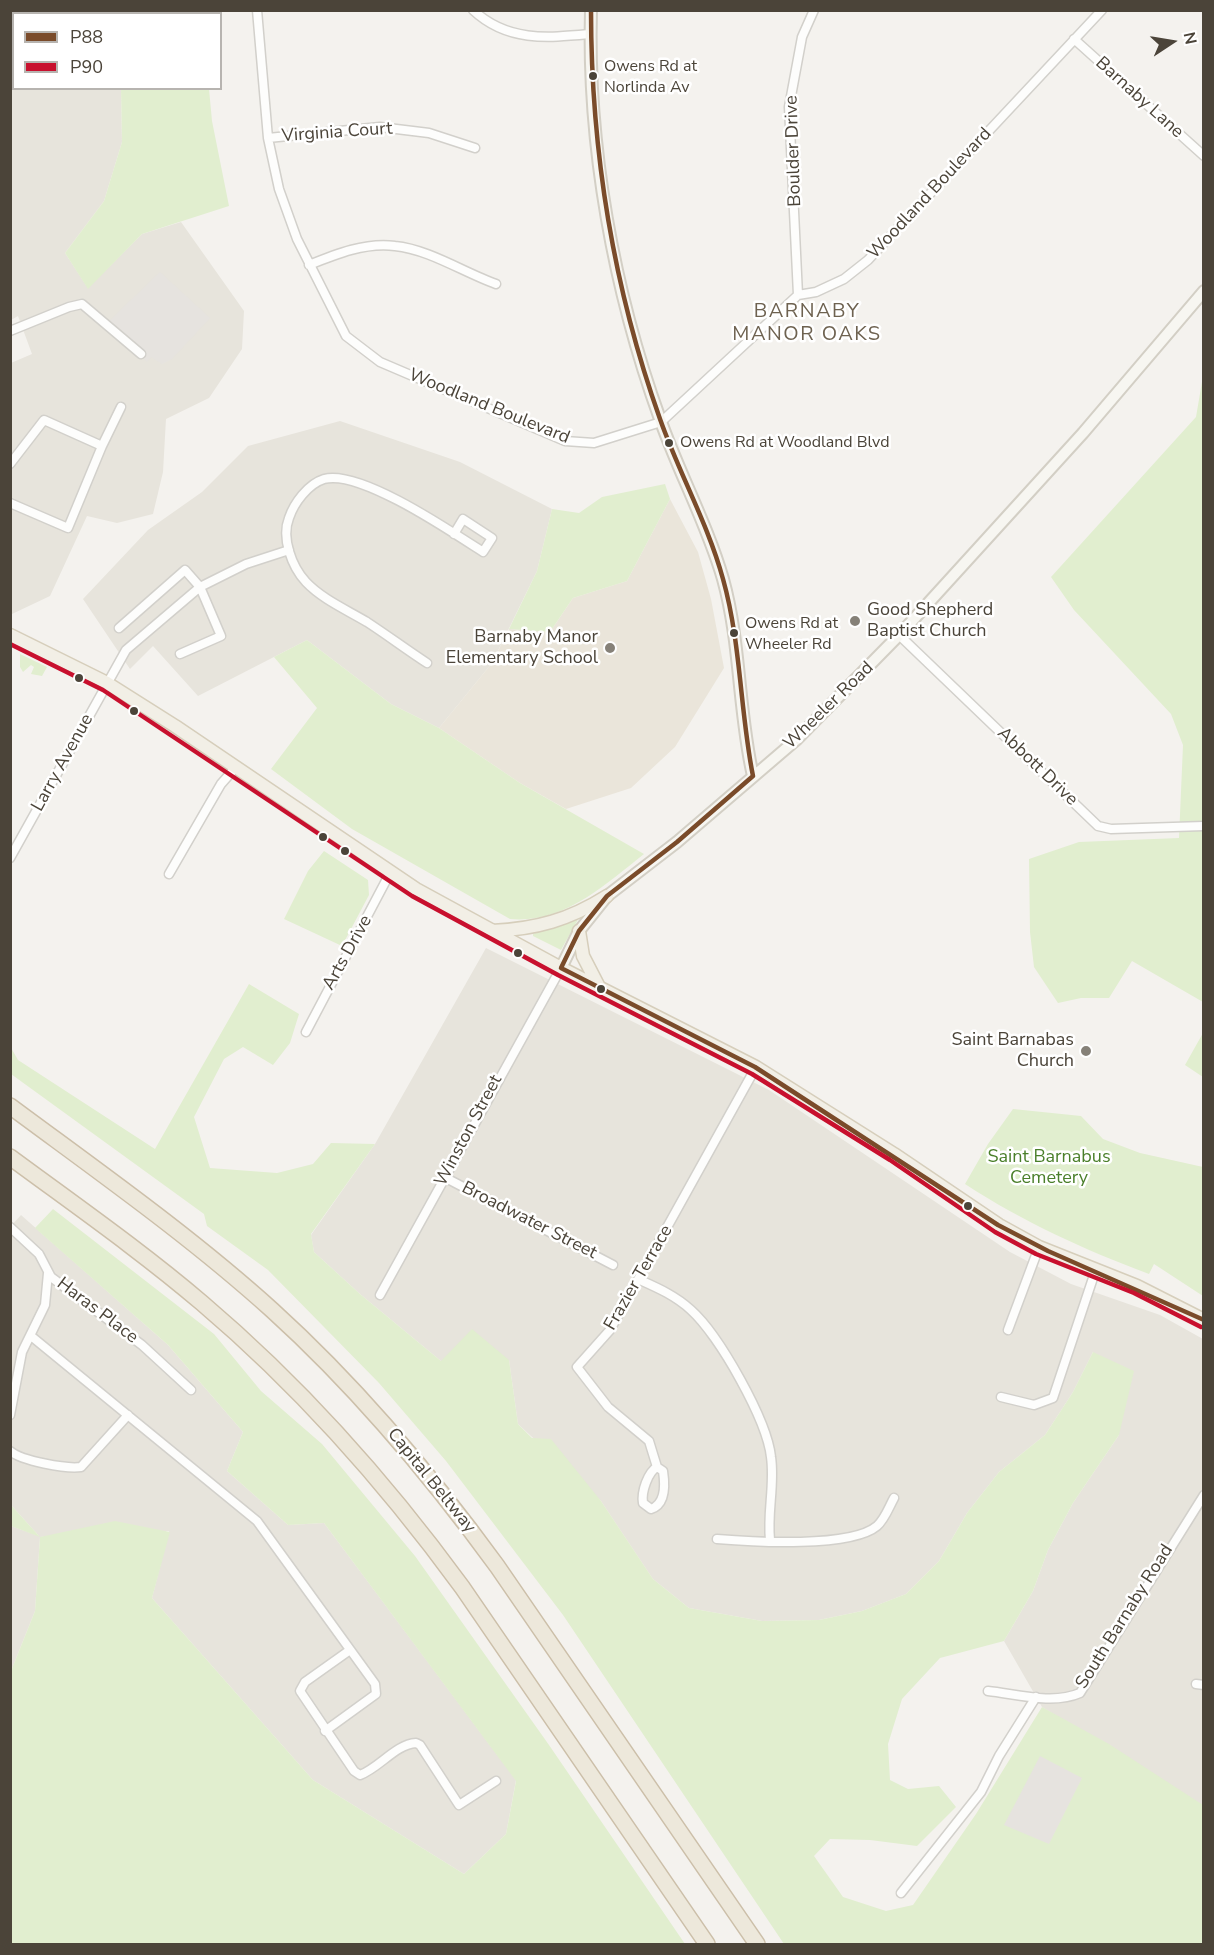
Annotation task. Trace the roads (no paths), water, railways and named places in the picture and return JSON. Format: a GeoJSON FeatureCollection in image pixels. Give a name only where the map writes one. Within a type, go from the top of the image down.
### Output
{"type":"FeatureCollection","features":[{"type":"Feature","properties":{"kind":"highway"},"geometry":{"type":"LineString","coordinates":[[10,1100],[86,1162]]}},
{"type":"Feature","properties":{"kind":"highway","name":"Capital Beltway"},"geometry":{"type":"LineString","coordinates":[[10,1106],[188,1239],[273,1311],[348,1384],[416,1460],[497,1566],[757,1944]]}},
{"type":"Feature","properties":{"kind":"highway"},"geometry":{"type":"LineString","coordinates":[[10,1157],[202,1303],[283,1376],[354,1450],[427,1539],[462,1587],[707,1944]]}},
{"type":"Feature","properties":{"kind":"main road"},"geometry":{"type":"LineString","coordinates":[[591,10],[590,34],[595,122],[615,260],[642,369],[710,542],[727,594],[735,632],[753,776]]}},
{"type":"Feature","properties":{"kind":"main road","name":"Wheeler Road"},"geometry":{"type":"LineString","coordinates":[[561,968],[579,931],[607,896],[677,842],[838,700],[1083,434],[1203,291]]}},
{"type":"Feature","properties":{"kind":"main road"},"geometry":{"type":"LineString","coordinates":[[10,634],[107,683],[236,767],[390,873],[492,932],[756,1067],[894,1154],[949,1194],[1039,1247],[1137,1286],[1203,1320]]}},
{"type":"Feature","properties":{"kind":"main road"},"geometry":{"type":"LineString","coordinates":[[492,932],[530,929],[576,913],[607,896]]}},
{"type":"Feature","properties":{"kind":"main road"},"geometry":{"type":"LineString","coordinates":[[579,931],[586,964],[599,988]]}},
{"type":"Feature","properties":{"kind":"street","name":"Woodland Boulevard"},"geometry":{"type":"LineString","coordinates":[[257,10],[271,159],[285,209],[309,265],[346,336],[380,362],[546,435],[576,443],[594,443],[661,422],[798,295],[816,291],[844,279],[868,260],[1102,10]]}},
{"type":"Feature","properties":{"kind":"street"},"geometry":{"type":"LineString","coordinates":[[473,10],[494,26],[526,37],[590,34]]}},
{"type":"Feature","properties":{"kind":"street","name":"Boulder Drive"},"geometry":{"type":"LineString","coordinates":[[798,295],[789,107],[802,37],[814,10]]}},
{"type":"Feature","properties":{"kind":"street","name":"Barnaby Lane"},"geometry":{"type":"LineString","coordinates":[[1074,39],[1203,156]]}},
{"type":"Feature","properties":{"kind":"street","name":"Virginia Court"},"geometry":{"type":"LineString","coordinates":[[268,138],[380,127],[429,133],[475,148]]}},
{"type":"Feature","properties":{"kind":"street"},"geometry":{"type":"LineString","coordinates":[[309,265],[348,251],[392,245],[496,284]]}},
{"type":"Feature","properties":{"kind":"street"},"geometry":{"type":"LineString","coordinates":[[10,332],[69,307],[82,304],[141,354]]}},
{"type":"Feature","properties":{"kind":"street"},"geometry":{"type":"LineString","coordinates":[[10,503],[68,528],[121,407]]}},
{"type":"Feature","properties":{"kind":"street"},"geometry":{"type":"LineString","coordinates":[[10,464],[44,420],[102,446]]}},
{"type":"Feature","properties":{"kind":"street"},"geometry":{"type":"LineString","coordinates":[[427,663],[311,586],[299,573],[289,550],[286,531],[292,510],[308,489],[323,479],[331,478],[346,479],[379,491],[483,552],[492,538],[463,519],[454,534]]}},
{"type":"Feature","properties":{"kind":"street","name":"Larry Avenue"},"geometry":{"type":"LineString","coordinates":[[10,858],[115,667],[136,639],[200,587],[239,567],[289,550]]}},
{"type":"Feature","properties":{"kind":"street"},"geometry":{"type":"LineString","coordinates":[[119,628],[185,570],[200,587],[221,636],[180,654]]}},
{"type":"Feature","properties":{"kind":"street","name":"Abbott Drive"},"geometry":{"type":"LineString","coordinates":[[899,635],[1098,826],[1111,829],[1203,826]]}},
{"type":"Feature","properties":{"kind":"street"},"geometry":{"type":"LineString","coordinates":[[169,874],[221,784],[236,767]]}},
{"type":"Feature","properties":{"kind":"street","name":"Arts Drive"},"geometry":{"type":"LineString","coordinates":[[306,1032],[390,873]]}},
{"type":"Feature","properties":{"kind":"street","name":"Winston Street"},"geometry":{"type":"LineString","coordinates":[[380,1295],[561,968]]}},
{"type":"Feature","properties":{"kind":"street","name":"Frazier Terrace"},"geometry":{"type":"LineString","coordinates":[[657,1467],[649,1441],[608,1407],[577,1367],[610,1330],[756,1067]]}},
{"type":"Feature","properties":{"kind":"street","name":"Broadwater Street"},"geometry":{"type":"LineString","coordinates":[[444,1177],[613,1265]]}},
{"type":"Feature","properties":{"kind":"street","name":"Haras Place"},"geometry":{"type":"LineString","coordinates":[[10,1227],[39,1254],[48,1273],[142,1345],[191,1390]]}},
{"type":"Feature","properties":{"kind":"street"},"geometry":{"type":"LineString","coordinates":[[1008,1330],[1039,1247]]}},
{"type":"Feature","properties":{"kind":"street"},"geometry":{"type":"LineString","coordinates":[[1001,1397],[1034,1405],[1053,1398],[1096,1269]]}},
{"type":"Feature","properties":{"kind":"street"},"geometry":{"type":"LineString","coordinates":[[10,1415],[22,1352],[45,1305],[48,1273]]}},
{"type":"Feature","properties":{"kind":"street"},"geometry":{"type":"LineString","coordinates":[[639,1280],[676,1298],[700,1319],[744,1386],[761,1419],[772,1460],[770,1540]]}},
{"type":"Feature","properties":{"kind":"street"},"geometry":{"type":"LineString","coordinates":[[30,1336],[257,1521],[375,1684],[376,1694],[326,1731]]}},
{"type":"Feature","properties":{"kind":"street"},"geometry":{"type":"LineString","coordinates":[[10,1451],[18,1456],[47,1463],[81,1467],[128,1415]]}},
{"type":"Feature","properties":{"kind":"street","name":"South Barnaby Road"},"geometry":{"type":"LineString","coordinates":[[988,1690],[1036,1697],[1063,1698],[1080,1693],[1203,1496]]}},
{"type":"Feature","properties":{"kind":"street"},"geometry":{"type":"LineString","coordinates":[[717,1539],[826,1541],[854,1537],[880,1524],[894,1498]]}},
{"type":"Feature","properties":{"kind":"street"},"geometry":{"type":"LineString","coordinates":[[350,1650],[300,1686],[303,1698],[354,1771],[360,1775],[371,1771],[410,1743],[420,1745],[459,1805],[496,1781]]}},
{"type":"Feature","properties":{"kind":"street"},"geometry":{"type":"LineString","coordinates":[[901,1893],[981,1792],[999,1756],[1036,1697]]}},
{"type":"Feature","properties":{"kind":"place","name":"Owens Rd at Norlinda Av"},"geometry":{"type":"Point","coordinates":[593,76]}},
{"type":"Feature","properties":{"kind":"place","name":"Owens Rd at Woodland Blvd"},"geometry":{"type":"Point","coordinates":[669,443]}},
{"type":"Feature","properties":{"kind":"place","name":"Good Shepherd Baptist Church"},"geometry":{"type":"Point","coordinates":[855,621]}},
{"type":"Feature","properties":{"kind":"place","name":"Owens Rd at Wheeler Rd"},"geometry":{"type":"Point","coordinates":[734,633]}},
{"type":"Feature","properties":{"kind":"place","name":"Barnaby Manor Elementary School"},"geometry":{"type":"Point","coordinates":[610,648]}},
{"type":"Feature","properties":{"kind":"place","name":"Saint Barnabas Church"},"geometry":{"type":"Point","coordinates":[1086,1051]}},
{"type":"Feature","properties":{"kind":"district","name":"BARNABY MANOR OAKS"},"geometry":{"type":"Point","coordinates":[807,324]}},
{"type":"Feature","properties":{"kind":"park label","name":"Saint Barnabus Cemetery"},"geometry":{"type":"Point","coordinates":[1049,1168]}}]}
